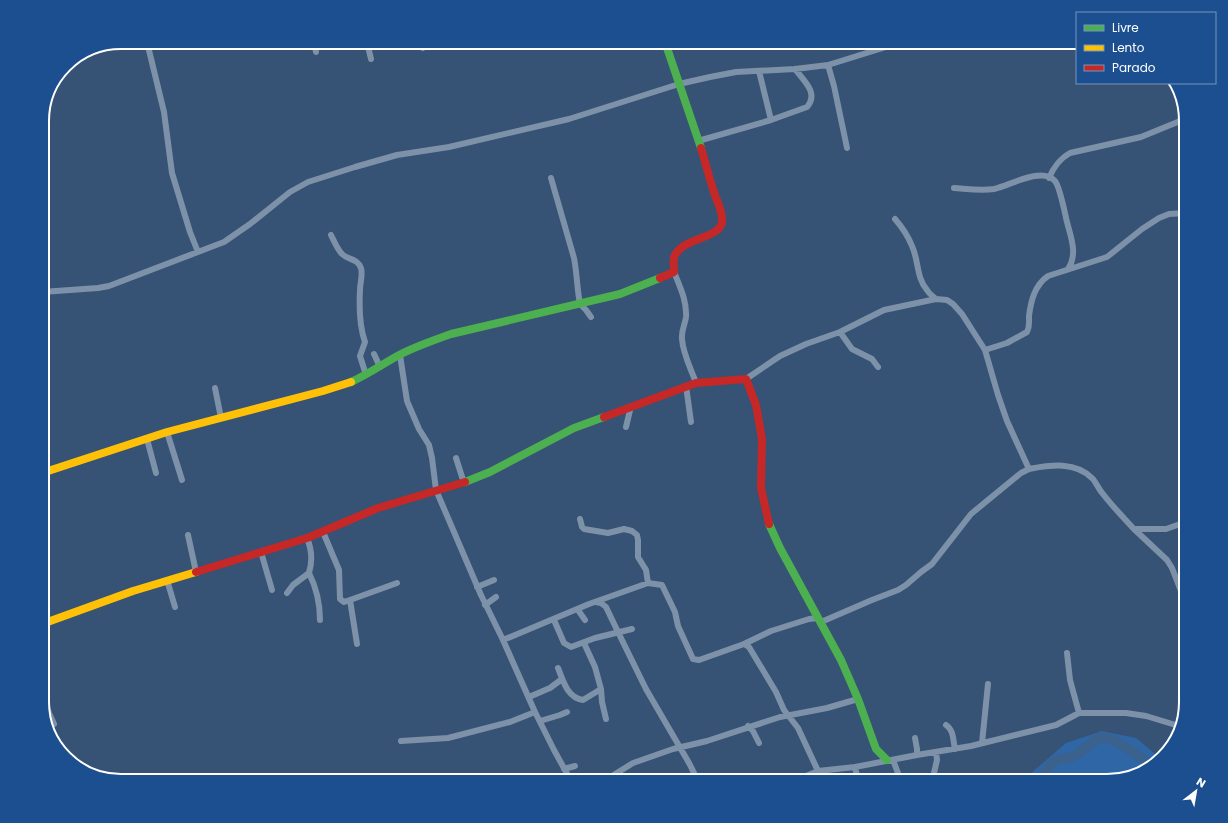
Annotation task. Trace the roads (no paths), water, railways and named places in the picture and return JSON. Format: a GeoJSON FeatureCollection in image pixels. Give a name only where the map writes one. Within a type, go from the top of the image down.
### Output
{"type":"FeatureCollection","features":[{"type":"Feature","properties":{"kind":"street"},"geometry":{"type":"LineString","coordinates":[[149,49],[164,112],[172,173],[190,232],[198,252]]}},
{"type":"Feature","properties":{"kind":"street"},"geometry":{"type":"LineString","coordinates":[[369,49],[371,60]]}},
{"type":"Feature","properties":{"kind":"street"},"geometry":{"type":"LineString","coordinates":[[667,49],[713,186],[722,219],[722,223],[718,230],[681,247],[674,258],[674,272],[685,300],[686,320],[682,337],[684,350],[696,383]]}},
{"type":"Feature","properties":{"kind":"street"},"geometry":{"type":"LineString","coordinates":[[49,292],[109,286],[224,242],[240,232],[290,192],[308,182],[397,155],[449,147],[569,119],[679,84],[736,72],[795,70],[828,65],[879,49]]}},
{"type":"Feature","properties":{"kind":"street"},"geometry":{"type":"LineString","coordinates":[[828,65],[847,148]]}},
{"type":"Feature","properties":{"kind":"street"},"geometry":{"type":"LineString","coordinates":[[698,141],[771,120],[807,107],[811,103],[811,91],[795,70]]}},
{"type":"Feature","properties":{"kind":"street"},"geometry":{"type":"LineString","coordinates":[[759,71],[771,120]]}},
{"type":"Feature","properties":{"kind":"street"},"geometry":{"type":"LineString","coordinates":[[1049,178],[1051,172],[1064,157],[1070,153],[1141,138],[1179,122]]}},
{"type":"Feature","properties":{"kind":"street"},"geometry":{"type":"LineString","coordinates":[[954,188],[982,190],[1008,185],[1024,178],[1043,176],[1055,181],[1066,215],[1074,257],[1068,269]]}},
{"type":"Feature","properties":{"kind":"street"},"geometry":{"type":"LineString","coordinates":[[552,178],[577,269],[577,284],[580,304],[591,317]]}},
{"type":"Feature","properties":{"kind":"street"},"geometry":{"type":"LineString","coordinates":[[985,350],[1007,343],[1027,332],[1030,324],[1030,310],[1037,288],[1048,276],[1107,257],[1158,218],[1169,214],[1179,213]]}},
{"type":"Feature","properties":{"kind":"street"},"geometry":{"type":"LineString","coordinates":[[895,219],[912,245],[919,275],[928,292],[936,299]]}},
{"type":"Feature","properties":{"kind":"street"},"geometry":{"type":"LineString","coordinates":[[331,235],[341,253],[358,263],[362,271],[360,288],[360,326],[366,342],[360,356],[366,375]]}},
{"type":"Feature","properties":{"kind":"street"},"geometry":{"type":"LineString","coordinates":[[49,471],[167,432],[348,383],[366,375],[400,355],[428,342],[460,332],[620,294],[674,272]]}},
{"type":"Feature","properties":{"kind":"street"},"geometry":{"type":"LineString","coordinates":[[925,301],[928,292]]}},
{"type":"Feature","properties":{"kind":"street"},"geometry":{"type":"LineString","coordinates":[[49,621],[109,599],[167,580],[307,538],[378,508],[464,483],[490,472],[574,428],[696,383],[746,379],[780,356],[806,344],[840,332],[884,310],[936,299],[947,300],[953,304],[962,314],[985,350],[1007,421],[1029,469]]}},
{"type":"Feature","properties":{"kind":"street"},"geometry":{"type":"LineString","coordinates":[[840,332],[852,350],[872,359],[878,367]]}},
{"type":"Feature","properties":{"kind":"street"},"geometry":{"type":"LineString","coordinates":[[374,354],[380,367]]}},
{"type":"Feature","properties":{"kind":"street"},"geometry":{"type":"LineString","coordinates":[[400,355],[407,401],[422,435],[429,445],[436,490],[485,605],[503,640],[535,712],[567,774]]}},
{"type":"Feature","properties":{"kind":"street"},"geometry":{"type":"LineString","coordinates":[[746,379],[756,405],[762,439],[761,488],[768,522],[780,548],[841,660],[858,699],[876,749],[872,763]]}},
{"type":"Feature","properties":{"kind":"street"},"geometry":{"type":"LineString","coordinates":[[686,386],[691,422]]}},
{"type":"Feature","properties":{"kind":"street"},"geometry":{"type":"LineString","coordinates":[[215,388],[221,418]]}},
{"type":"Feature","properties":{"kind":"street"},"geometry":{"type":"LineString","coordinates":[[626,427],[631,406]]}},
{"type":"Feature","properties":{"kind":"street"},"geometry":{"type":"LineString","coordinates":[[167,432],[182,480]]}},
{"type":"Feature","properties":{"kind":"street"},"geometry":{"type":"LineString","coordinates":[[147,439],[156,473]]}},
{"type":"Feature","properties":{"kind":"street"},"geometry":{"type":"LineString","coordinates":[[456,458],[464,483]]}},
{"type":"Feature","properties":{"kind":"street"},"geometry":{"type":"LineString","coordinates":[[503,640],[596,602],[648,583],[662,585],[675,612],[678,626],[693,659],[699,660],[744,644],[771,631],[810,619],[820,620],[898,590],[932,564],[971,514],[1021,473],[1029,469],[1061,465],[1080,469],[1092,478],[1102,493],[1134,529],[1167,560],[1179,586]]}},
{"type":"Feature","properties":{"kind":"street"},"geometry":{"type":"LineString","coordinates":[[580,519],[582,528],[584,529],[608,533],[624,529],[632,531],[637,535],[638,556],[646,570],[648,583]]}},
{"type":"Feature","properties":{"kind":"street"},"geometry":{"type":"LineString","coordinates":[[1134,529],[1166,529],[1179,524]]}},
{"type":"Feature","properties":{"kind":"street"},"geometry":{"type":"LineString","coordinates":[[323,532],[339,570],[340,599],[344,602],[397,583]]}},
{"type":"Feature","properties":{"kind":"street"},"geometry":{"type":"LineString","coordinates":[[188,535],[196,572]]}},
{"type":"Feature","properties":{"kind":"street"},"geometry":{"type":"LineString","coordinates":[[307,538],[311,547],[312,560],[309,573],[317,591],[320,607],[320,620]]}},
{"type":"Feature","properties":{"kind":"street"},"geometry":{"type":"LineString","coordinates":[[261,552],[272,590]]}},
{"type":"Feature","properties":{"kind":"street"},"geometry":{"type":"LineString","coordinates":[[287,593],[293,585],[309,573]]}},
{"type":"Feature","properties":{"kind":"street"},"geometry":{"type":"LineString","coordinates":[[167,580],[175,607]]}},
{"type":"Feature","properties":{"kind":"street"},"geometry":{"type":"LineString","coordinates":[[477,587],[494,580]]}},
{"type":"Feature","properties":{"kind":"street"},"geometry":{"type":"LineString","coordinates":[[485,605],[496,597]]}},
{"type":"Feature","properties":{"kind":"street"},"geometry":{"type":"LineString","coordinates":[[606,607],[610,597]]}},
{"type":"Feature","properties":{"kind":"street"},"geometry":{"type":"LineString","coordinates":[[350,600],[357,644]]}},
{"type":"Feature","properties":{"kind":"street"},"geometry":{"type":"LineString","coordinates":[[596,602],[602,603],[606,607],[646,689],[676,740],[676,749],[689,763],[694,774]]}},
{"type":"Feature","properties":{"kind":"street"},"geometry":{"type":"LineString","coordinates":[[578,610],[585,620]]}},
{"type":"Feature","properties":{"kind":"street"},"geometry":{"type":"LineString","coordinates":[[554,620],[564,643],[572,646],[632,629]]}},
{"type":"Feature","properties":{"kind":"street"},"geometry":{"type":"LineString","coordinates":[[584,643],[595,667],[601,689],[606,719]]}},
{"type":"Feature","properties":{"kind":"street"},"geometry":{"type":"LineString","coordinates":[[744,644],[747,645],[752,651],[776,692],[784,710],[798,728],[818,771]]}},
{"type":"Feature","properties":{"kind":"street"},"geometry":{"type":"LineString","coordinates":[[1067,653],[1070,680],[1079,713]]}},
{"type":"Feature","properties":{"kind":"street"},"geometry":{"type":"LineString","coordinates":[[558,668],[562,679],[572,696],[579,700],[589,697],[601,689]]}},
{"type":"Feature","properties":{"kind":"street"},"geometry":{"type":"LineString","coordinates":[[529,697],[553,686],[562,679]]}},
{"type":"Feature","properties":{"kind":"street"},"geometry":{"type":"LineString","coordinates":[[982,743],[988,684]]}},
{"type":"Feature","properties":{"kind":"street"},"geometry":{"type":"LineString","coordinates":[[615,774],[633,763],[707,741],[748,726],[789,715],[827,708],[858,699]]}},
{"type":"Feature","properties":{"kind":"street"},"geometry":{"type":"LineString","coordinates":[[401,741],[448,738],[510,722],[535,712]]}},
{"type":"Feature","properties":{"kind":"street"},"geometry":{"type":"LineString","coordinates":[[540,721],[567,712]]}},
{"type":"Feature","properties":{"kind":"street"},"geometry":{"type":"LineString","coordinates":[[811,774],[818,771],[854,768],[872,763],[954,750],[1056,725],[1079,713],[1126,713],[1166,721],[1175,725]]}},
{"type":"Feature","properties":{"kind":"street"},"geometry":{"type":"LineString","coordinates":[[50,715],[54,724]]}},
{"type":"Feature","properties":{"kind":"street"},"geometry":{"type":"LineString","coordinates":[[946,725],[949,726],[952,732],[954,750]]}},
{"type":"Feature","properties":{"kind":"street"},"geometry":{"type":"LineString","coordinates":[[748,726],[753,731],[759,743]]}},
{"type":"Feature","properties":{"kind":"street"},"geometry":{"type":"LineString","coordinates":[[915,738],[917,755]]}},
{"type":"Feature","properties":{"kind":"street"},"geometry":{"type":"LineString","coordinates":[[876,749],[890,760],[897,774]]}},
{"type":"Feature","properties":{"kind":"street"},"geometry":{"type":"LineString","coordinates":[[934,773],[937,760],[936,752]]}},
{"type":"Feature","properties":{"kind":"street"},"geometry":{"type":"LineString","coordinates":[[564,769],[575,766]]}},
{"type":"Feature","properties":{"kind":"street"},"geometry":{"type":"LineString","coordinates":[[854,768],[856,774]]}},
{"type":"Feature","properties":{"kind":"waterway"},"geometry":{"type":"LineString","coordinates":[[1044,774],[1054,762],[1059,759],[1073,757],[1094,741],[1104,738],[1110,739],[1126,747],[1146,762]]}}]}
